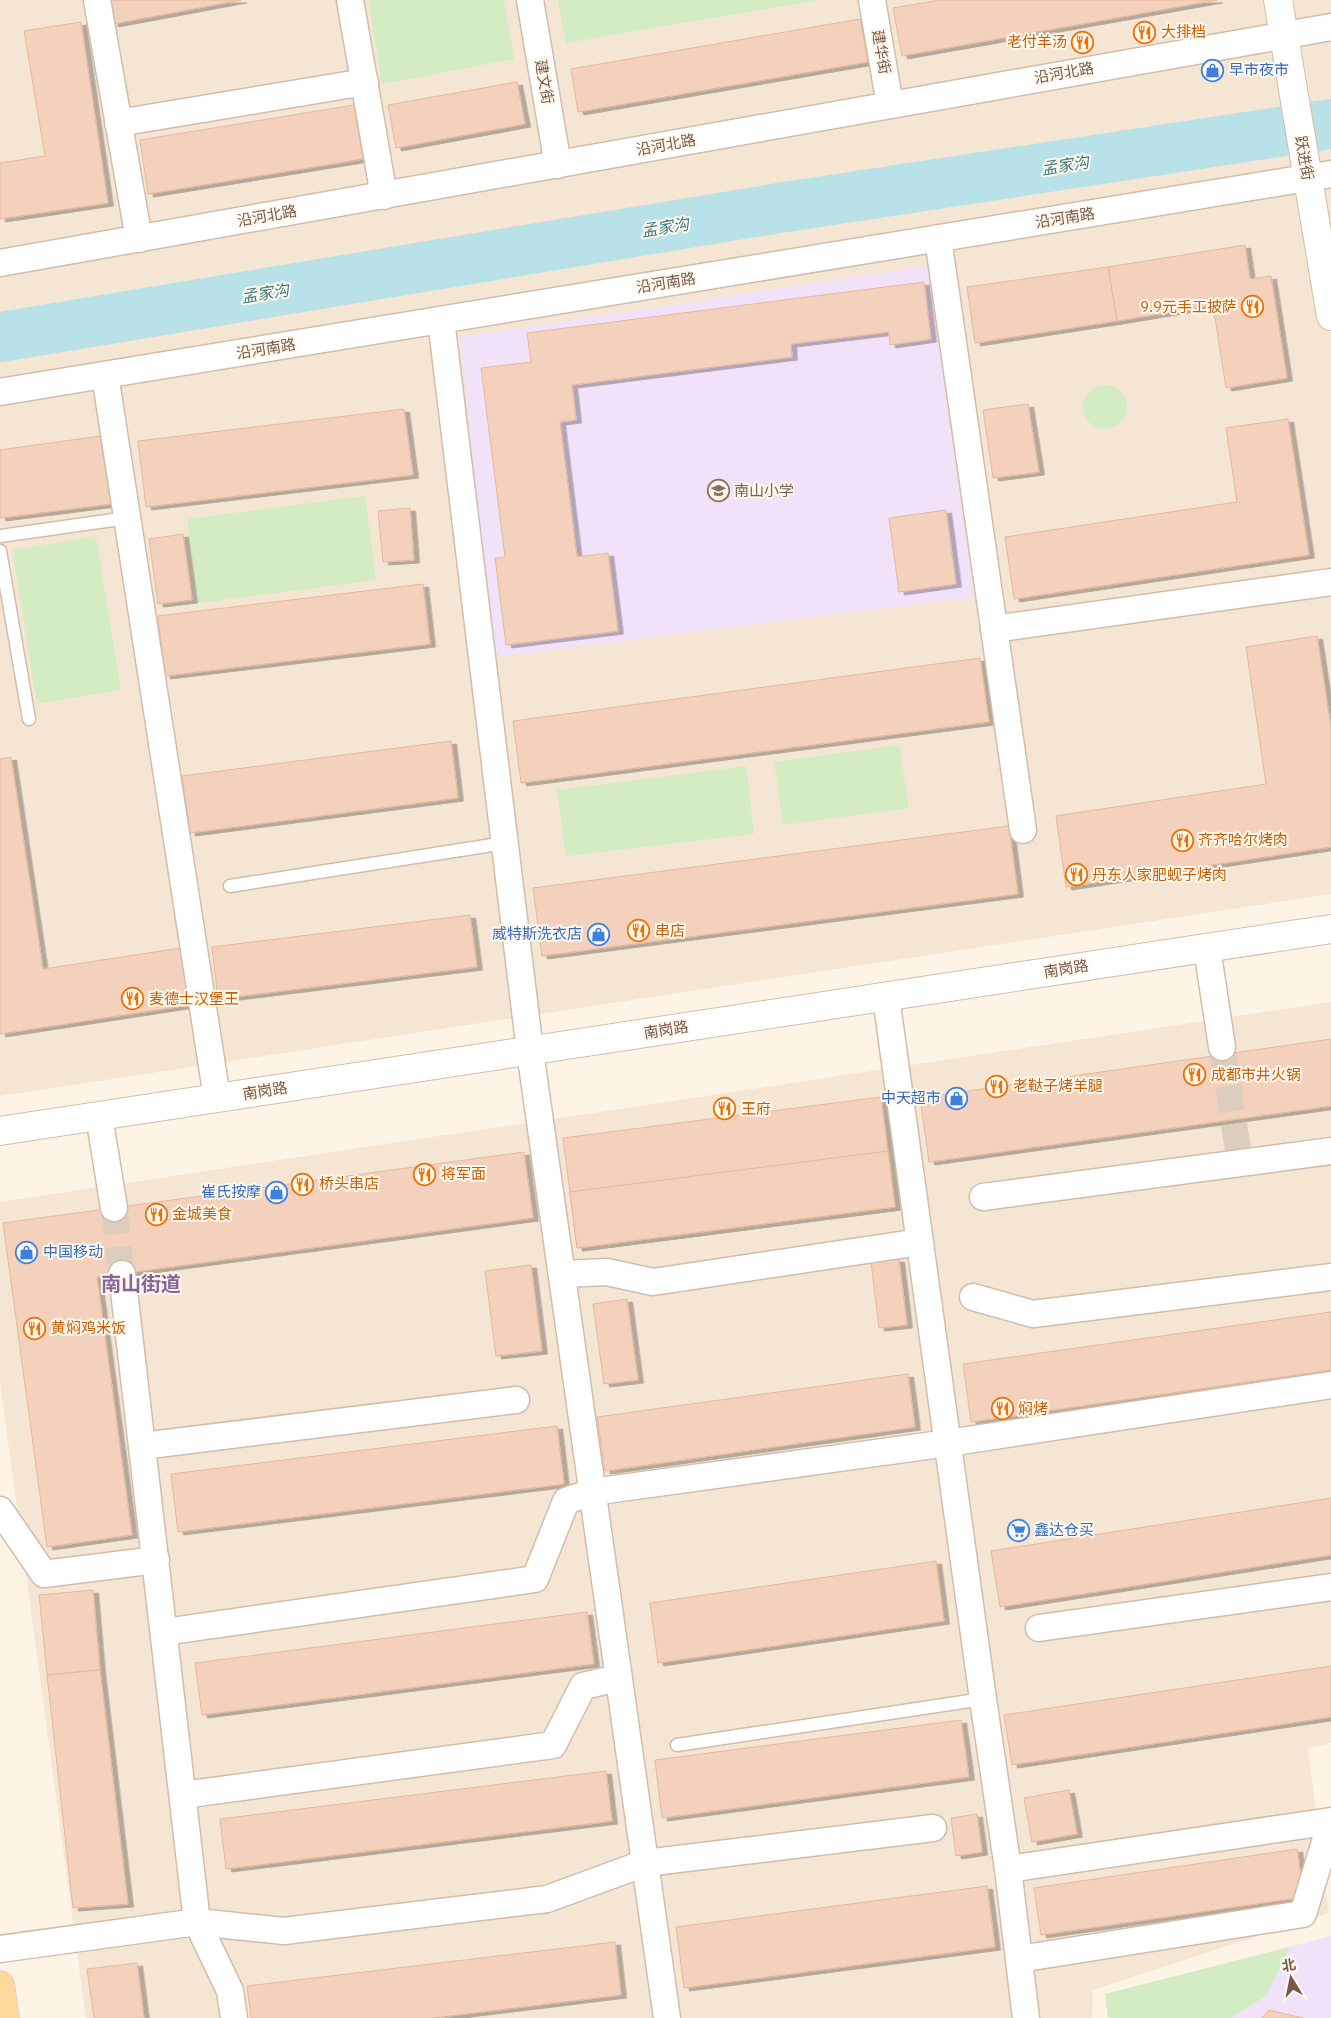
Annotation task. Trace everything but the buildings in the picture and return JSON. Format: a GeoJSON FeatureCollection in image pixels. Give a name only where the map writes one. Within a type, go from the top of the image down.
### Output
{"type":"FeatureCollection","features":[{"type":"Feature","properties":{"kind":"main road"},"geometry":{"type":"LineString","coordinates":[[0,1985],[5,2018]]}},
{"type":"Feature","properties":{"kind":"street"},"geometry":{"type":"LineString","coordinates":[[97,0],[138,238]]}},
{"type":"Feature","properties":{"kind":"street"},"geometry":{"type":"LineString","coordinates":[[350,0],[384,196]]}},
{"type":"Feature","properties":{"kind":"street","name":"建文街"},"geometry":{"type":"LineString","coordinates":[[530,0],[558,164]]}},
{"type":"Feature","properties":{"kind":"street","name":"建华街"},"geometry":{"type":"LineString","coordinates":[[872,0],[890,105]]}},
{"type":"Feature","properties":{"kind":"street","name":"跃进街"},"geometry":{"type":"LineString","coordinates":[[1278,0],[1284,35],[1315,171],[1331,316]]}},
{"type":"Feature","properties":{"kind":"street","name":"沿河北路"},"geometry":{"type":"LineString","coordinates":[[0,263],[1331,27]]}},
{"type":"Feature","properties":{"kind":"street"},"geometry":{"type":"LineString","coordinates":[[118,123],[365,82]]}},
{"type":"Feature","properties":{"kind":"street","name":"沿河南路"},"geometry":{"type":"LineString","coordinates":[[0,392],[938,238],[1315,171]]}},
{"type":"Feature","properties":{"kind":"street"},"geometry":{"type":"LineString","coordinates":[[938,238],[1023,830]]}},
{"type":"Feature","properties":{"kind":"street"},"geometry":{"type":"LineString","coordinates":[[441,320],[530,1051],[667,2018]]}},
{"type":"Feature","properties":{"kind":"street"},"geometry":{"type":"LineString","coordinates":[[105,375],[217,1098]]}},
{"type":"Feature","properties":{"kind":"street"},"geometry":{"type":"LineString","coordinates":[[994,628],[1331,582]]}},
{"type":"Feature","properties":{"kind":"street","name":"南岗路"},"geometry":{"type":"LineString","coordinates":[[0,1131],[1331,929]]}},
{"type":"Feature","properties":{"kind":"street"},"geometry":{"type":"LineString","coordinates":[[1207,948],[1222,1047]]}},
{"type":"Feature","properties":{"kind":"street"},"geometry":{"type":"LineString","coordinates":[[886,997],[1008,1869],[1026,2018]]}},
{"type":"Feature","properties":{"kind":"street"},"geometry":{"type":"LineString","coordinates":[[99,1116],[114,1208]]}},
{"type":"Feature","properties":{"kind":"street"},"geometry":{"type":"LineString","coordinates":[[983,1196],[1331,1151]]}},
{"type":"Feature","properties":{"kind":"street"},"geometry":{"type":"LineString","coordinates":[[562,1274],[607,1272],[653,1282],[920,1242]]}},
{"type":"Feature","properties":{"kind":"street"},"geometry":{"type":"LineString","coordinates":[[122,1274],[197,1922],[230,1991],[234,2018]]}},
{"type":"Feature","properties":{"kind":"street"},"geometry":{"type":"LineString","coordinates":[[973,1297],[1032,1314],[1331,1277]]}},
{"type":"Feature","properties":{"kind":"street"},"geometry":{"type":"LineString","coordinates":[[164,1632],[535,1579],[566,1501],[592,1492],[948,1443],[1331,1385]]}},
{"type":"Feature","properties":{"kind":"street"},"geometry":{"type":"LineString","coordinates":[[142,1446],[516,1400]]}},
{"type":"Feature","properties":{"kind":"street"},"geometry":{"type":"LineString","coordinates":[[0,1510],[44,1574],[156,1560]]}},
{"type":"Feature","properties":{"kind":"street"},"geometry":{"type":"LineString","coordinates":[[1039,1628],[1331,1587]]}},
{"type":"Feature","properties":{"kind":"street"},"geometry":{"type":"LineString","coordinates":[[183,1794],[552,1745],[583,1686],[618,1678]]}},
{"type":"Feature","properties":{"kind":"street"},"geometry":{"type":"LineString","coordinates":[[1008,1869],[1331,1822],[1303,1914],[1019,1959]]}},
{"type":"Feature","properties":{"kind":"street"},"geometry":{"type":"LineString","coordinates":[[0,1949],[197,1922],[284,1931],[547,1899],[645,1864],[933,1828]]}},
{"type":"Feature","properties":{"kind":"lane"},"geometry":{"type":"LineString","coordinates":[[0,536],[127,518]]}},
{"type":"Feature","properties":{"kind":"lane"},"geometry":{"type":"LineString","coordinates":[[0,551],[29,719]]}},
{"type":"Feature","properties":{"kind":"lane"},"geometry":{"type":"LineString","coordinates":[[230,886],[505,843]]}},
{"type":"Feature","properties":{"kind":"lane"},"geometry":{"type":"LineString","coordinates":[[677,1745],[983,1699]]}},
{"type":"Feature","properties":{"kind":"shaded area"},"geometry":{"type":"Polygon","coordinates":[[[0,0],[1331,0],[1331,894],[0,1096],[0,0]]]}},
{"type":"Feature","properties":{"kind":"shaded area","name":"南山小学"},"geometry":{"type":"Polygon","coordinates":[[[927,266],[974,597],[494,657],[460,337],[927,266]]]}},
{"type":"Feature","properties":{"kind":"shaded area"},"geometry":{"type":"Polygon","coordinates":[[[1331,1002],[1331,1743],[1308,1748],[1329,1913],[1093,1990],[1092,2018],[86,2018],[0,1382],[0,1202],[1331,1002]]]}},
{"type":"Feature","properties":{"kind":"shaded area"},"geometry":{"type":"Polygon","coordinates":[[[1331,1936],[1331,2018],[1108,2018],[1105,1994],[1331,1936]]]}},
{"type":"Feature","properties":{"kind":"green space"},"geometry":{"type":"Polygon","coordinates":[[[368,0],[504,0],[514,59],[382,84],[368,0]]]}},
{"type":"Feature","properties":{"kind":"green space"},"geometry":{"type":"Polygon","coordinates":[[[558,0],[818,0],[566,43],[558,0]]]}},
{"type":"Feature","properties":{"kind":"green space"},"geometry":{"type":"Polygon","coordinates":[[[1101,385],[1109,385],[1121,391],[1127,407],[1121,423],[1109,429],[1101,429],[1089,423],[1083,411],[1083,403],[1089,391],[1101,385]]]}},
{"type":"Feature","properties":{"kind":"green space"},"geometry":{"type":"Polygon","coordinates":[[[365,496],[376,580],[198,603],[187,519],[365,496]]]}},
{"type":"Feature","properties":{"kind":"green space"},"geometry":{"type":"Polygon","coordinates":[[[96,536],[121,690],[37,704],[12,550],[96,536]]]}},
{"type":"Feature","properties":{"kind":"green space"},"geometry":{"type":"Polygon","coordinates":[[[899,745],[909,808],[783,825],[774,762],[899,745]]]}},
{"type":"Feature","properties":{"kind":"green space"},"geometry":{"type":"Polygon","coordinates":[[[746,766],[754,834],[566,856],[557,790],[746,766]]]}},
{"type":"Feature","properties":{"kind":"green space"},"geometry":{"type":"Polygon","coordinates":[[[1290,1947],[1266,1996],[1231,2018],[1108,2018],[1105,1994],[1290,1947]]]}},
{"type":"Feature","properties":{"kind":"waterway","name":"孟家沟"},"geometry":{"type":"LineString","coordinates":[[0,337],[779,208],[1331,124]]}},
{"type":"Feature","properties":{"kind":"tunnel"},"geometry":{"type":"LineString","coordinates":[[1222,1047],[1240,1163]]}},
{"type":"Feature","properties":{"kind":"tunnel"},"geometry":{"type":"LineString","coordinates":[[114,1208],[122,1274]]}},
{"type":"Feature","properties":{"kind":"place","name":"大排档"},"geometry":{"type":"Point","coordinates":[1145,32]}},
{"type":"Feature","properties":{"kind":"place","name":"老付羊汤"},"geometry":{"type":"Point","coordinates":[1083,42]}},
{"type":"Feature","properties":{"kind":"place","name":"早市夜市"},"geometry":{"type":"Point","coordinates":[1213,70]}},
{"type":"Feature","properties":{"kind":"place","name":"9.9元手工披萨"},"geometry":{"type":"Point","coordinates":[1253,307]}},
{"type":"Feature","properties":{"kind":"place","name":"南山小学"},"geometry":{"type":"Point","coordinates":[718,491]}},
{"type":"Feature","properties":{"kind":"place","name":"齐齐哈尔烤肉"},"geometry":{"type":"Point","coordinates":[1182,840]}},
{"type":"Feature","properties":{"kind":"place","name":"丹东人家肥蚬子烤肉"},"geometry":{"type":"Point","coordinates":[1076,875]}},
{"type":"Feature","properties":{"kind":"place","name":"串店"},"geometry":{"type":"Point","coordinates":[639,931]}},
{"type":"Feature","properties":{"kind":"place","name":"威特斯洗衣店"},"geometry":{"type":"Point","coordinates":[598,934]}},
{"type":"Feature","properties":{"kind":"place","name":"麦德士汉堡王"},"geometry":{"type":"Point","coordinates":[133,999]}},
{"type":"Feature","properties":{"kind":"place","name":"成都市井火锅"},"geometry":{"type":"Point","coordinates":[1195,1075]}},
{"type":"Feature","properties":{"kind":"place","name":"老鞑子烤羊腿"},"geometry":{"type":"Point","coordinates":[997,1086]}},
{"type":"Feature","properties":{"kind":"place","name":"中天超市"},"geometry":{"type":"Point","coordinates":[957,1098]}},
{"type":"Feature","properties":{"kind":"place","name":"王府"},"geometry":{"type":"Point","coordinates":[725,1109]}},
{"type":"Feature","properties":{"kind":"place","name":"将军面"},"geometry":{"type":"Point","coordinates":[425,1174]}},
{"type":"Feature","properties":{"kind":"place","name":"桥头串店"},"geometry":{"type":"Point","coordinates":[303,1184]}},
{"type":"Feature","properties":{"kind":"place","name":"崔氏按摩"},"geometry":{"type":"Point","coordinates":[277,1192]}},
{"type":"Feature","properties":{"kind":"place","name":"金城美食"},"geometry":{"type":"Point","coordinates":[156,1214]}},
{"type":"Feature","properties":{"kind":"place","name":"中国移动"},"geometry":{"type":"Point","coordinates":[27,1252]}},
{"type":"Feature","properties":{"kind":"place","name":"黄焖鸡米饭"},"geometry":{"type":"Point","coordinates":[35,1328]}},
{"type":"Feature","properties":{"kind":"place","name":"焖烤"},"geometry":{"type":"Point","coordinates":[1002,1409]}},
{"type":"Feature","properties":{"kind":"place","name":"鑫达仓买"},"geometry":{"type":"Point","coordinates":[1018,1530]}},
{"type":"Feature","properties":{"kind":"district","name":"南山街道"},"geometry":{"type":"Point","coordinates":[141,1284]}}]}
